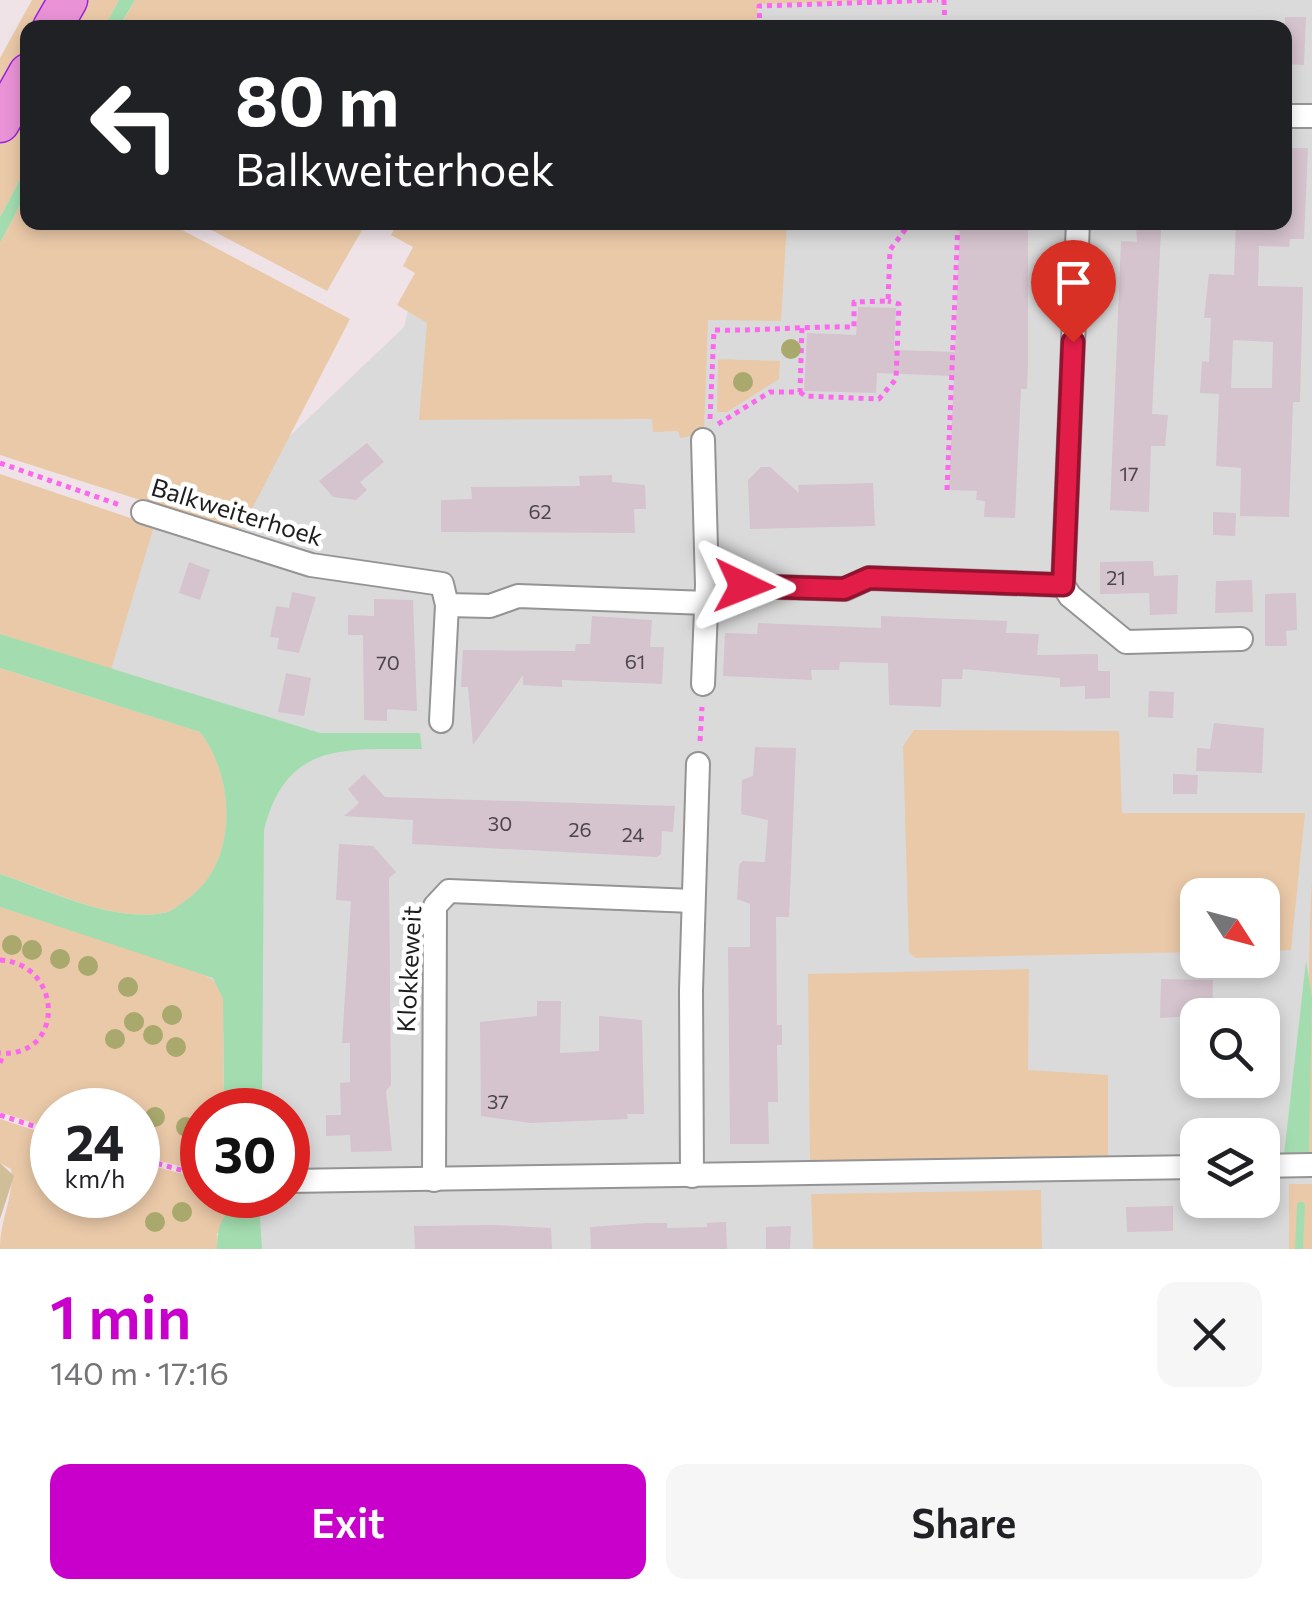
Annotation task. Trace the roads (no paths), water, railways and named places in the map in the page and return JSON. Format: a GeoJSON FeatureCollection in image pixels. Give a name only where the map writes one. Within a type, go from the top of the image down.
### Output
{"type":"FeatureCollection","features":[{"type":"Feature","properties":{"kind":"highway"},"geometry":{"type":"LineString","coordinates":[[0,123],[20,87]]}},
{"type":"Feature","properties":{"kind":"street"},"geometry":{"type":"LineString","coordinates":[[1078,230],[1063,585],[1070,596],[1126,642],[1241,639]]}},
{"type":"Feature","properties":{"kind":"street"},"geometry":{"type":"LineString","coordinates":[[703,684],[707,594],[704,440]]}},
{"type":"Feature","properties":{"kind":"street","name":"Balkweiterhoek"},"geometry":{"type":"LineString","coordinates":[[143,512],[310,565],[440,582],[447,605]]}},
{"type":"Feature","properties":{"kind":"street"},"geometry":{"type":"LineString","coordinates":[[441,722],[447,605],[490,606],[518,596],[844,589],[869,578],[1063,585]]}},
{"type":"Feature","properties":{"kind":"street"},"geometry":{"type":"LineString","coordinates":[[692,1176],[693,901],[698,764]]}},
{"type":"Feature","properties":{"kind":"street","name":"Klokkeweit"},"geometry":{"type":"LineString","coordinates":[[434,1180],[432,975],[435,906],[440,896],[449,891],[693,901]]}},
{"type":"Feature","properties":{"kind":"street"},"geometry":{"type":"LineString","coordinates":[[1280,1166],[1312,1165]]}},
{"type":"Feature","properties":{"kind":"street"},"geometry":{"type":"LineString","coordinates":[[310,1181],[1180,1167]]}},
{"type":"Feature","properties":{"kind":"waterway"},"geometry":{"type":"LineString","coordinates":[[1299,1249],[1301,1206]]}}]}
